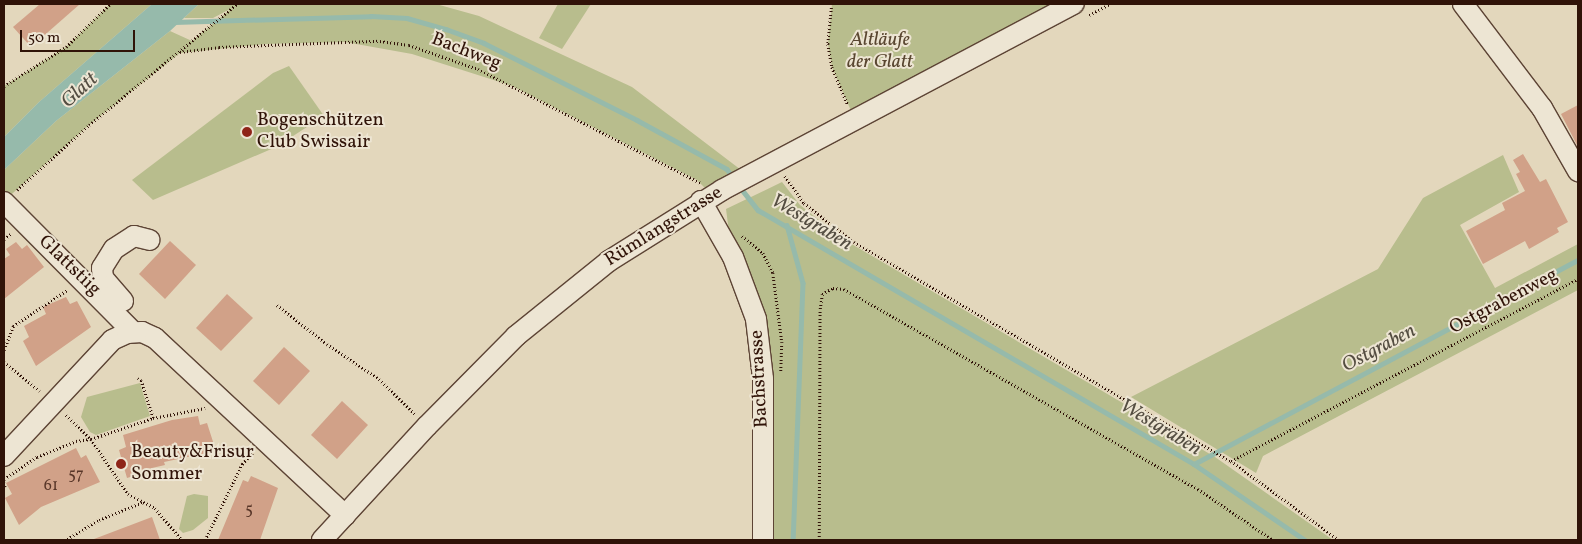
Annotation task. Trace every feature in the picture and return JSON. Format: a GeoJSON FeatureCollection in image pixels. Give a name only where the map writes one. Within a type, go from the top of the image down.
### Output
{"type":"FeatureCollection","features":[{"type":"Feature","properties":{"kind":"street","name":"Rümlangstrasse"},"geometry":{"type":"LineString","coordinates":[[322,540],[427,426],[516,336],[555,302],[609,261],[712,195],[1074,4]]}},
{"type":"Feature","properties":{"kind":"street"},"geometry":{"type":"LineString","coordinates":[[1463,4],[1542,108],[1576,162]]}},
{"type":"Feature","properties":{"kind":"street","name":"Bachstrasse"},"geometry":{"type":"LineString","coordinates":[[712,195],[756,319],[763,378],[762,540]]}},
{"type":"Feature","properties":{"kind":"street","name":"Glattstiig"},"geometry":{"type":"LineString","coordinates":[[7,198],[82,278],[138,332],[155,338],[265,438],[345,515]]}},
{"type":"Feature","properties":{"kind":"street"},"geometry":{"type":"LineString","coordinates":[[4,456],[55,404],[112,340],[138,332],[143,320],[110,288],[102,268],[114,249],[134,236],[150,240]]}},
{"type":"Feature","properties":{"kind":"path"},"geometry":{"type":"LineString","coordinates":[[4,86],[66,47],[110,4]]}},
{"type":"Feature","properties":{"kind":"path"},"geometry":{"type":"LineString","coordinates":[[832,4],[828,44],[845,100]]}},
{"type":"Feature","properties":{"kind":"path"},"geometry":{"type":"LineString","coordinates":[[7,198],[88,125],[236,5]]}},
{"type":"Feature","properties":{"kind":"path","name":"Bachweg"},"geometry":{"type":"LineString","coordinates":[[180,52],[219,47],[345,42],[380,41],[409,45],[478,70],[512,86],[697,180],[712,195]]}},
{"type":"Feature","properties":{"kind":"path"},"geometry":{"type":"LineString","coordinates":[[793,190],[826,222],[916,281],[1230,461],[1339,540]]}},
{"type":"Feature","properties":{"kind":"path"},"geometry":{"type":"LineString","coordinates":[[4,350],[13,326],[82,278]]}},
{"type":"Feature","properties":{"kind":"path","name":"Ostgrabenweg"},"geometry":{"type":"LineString","coordinates":[[1230,461],[1578,279]]}},
{"type":"Feature","properties":{"kind":"path"},"geometry":{"type":"LineString","coordinates":[[819,540],[820,309],[822,294],[833,288],[844,289],[1198,489],[1273,540]]}},
{"type":"Feature","properties":{"kind":"path"},"geometry":{"type":"LineString","coordinates":[[278,305],[327,344],[379,379],[427,426]]}},
{"type":"Feature","properties":{"kind":"path"},"geometry":{"type":"LineString","coordinates":[[4,362],[55,404],[91,440],[128,494],[155,508],[182,540]]}},
{"type":"Feature","properties":{"kind":"path"},"geometry":{"type":"LineString","coordinates":[[138,380],[141,381],[153,418]]}},
{"type":"Feature","properties":{"kind":"path"},"geometry":{"type":"LineString","coordinates":[[4,479],[37,457],[76,441],[91,440],[153,418],[210,407],[220,397]]}},
{"type":"Feature","properties":{"kind":"path"},"geometry":{"type":"LineString","coordinates":[[205,540],[242,464],[265,438]]}},
{"type":"Feature","properties":{"kind":"path"},"geometry":{"type":"LineString","coordinates":[[67,539],[99,520],[143,502]]}},
{"type":"Feature","properties":{"kind":"green space"},"geometry":{"type":"Polygon","coordinates":[[[110,4],[152,4],[39,102],[4,137],[4,86],[66,47],[110,4]]]}},
{"type":"Feature","properties":{"kind":"green space"},"geometry":{"type":"Polygon","coordinates":[[[199,4],[436,4],[479,16],[632,87],[749,176],[712,195],[697,180],[512,86],[412,54],[345,42],[266,44],[180,53],[89,125],[4,201],[4,170],[56,121],[170,31],[192,41],[232,8],[213,18],[184,18],[199,4]]]}},
{"type":"Feature","properties":{"kind":"green space"},"geometry":{"type":"Polygon","coordinates":[[[558,4],[591,4],[562,49],[539,38],[558,4]]]}},
{"type":"Feature","properties":{"kind":"green space","name":"Altläufe der Glatt"},"geometry":{"type":"Polygon","coordinates":[[[832,4],[1074,4],[855,120],[832,67],[828,44],[832,4]]]}},
{"type":"Feature","properties":{"kind":"green space","name":"Bogenschützen Club Swissair"},"geometry":{"type":"Polygon","coordinates":[[[289,66],[324,116],[276,147],[153,200],[132,180],[273,73],[289,66]]]}},
{"type":"Feature","properties":{"kind":"green space"},"geometry":{"type":"Polygon","coordinates":[[[1503,155],[1519,192],[1460,225],[1495,288],[1578,244],[1578,290],[1263,456],[1256,473],[1131,397],[1378,269],[1423,198],[1503,155]]]}},
{"type":"Feature","properties":{"kind":"green space"},"geometry":{"type":"Polygon","coordinates":[[[782,182],[800,205],[843,239],[1215,457],[1333,540],[769,540],[761,311],[750,272],[729,232],[726,209],[782,182]]]}},
{"type":"Feature","properties":{"kind":"green space"},"geometry":{"type":"Polygon","coordinates":[[[140,383],[150,416],[96,435],[90,432],[81,417],[87,397],[140,383]]]}},
{"type":"Feature","properties":{"kind":"green space"},"geometry":{"type":"Polygon","coordinates":[[[194,494],[208,496],[208,518],[193,530],[183,533],[179,529],[187,496],[194,494]]]}},
{"type":"Feature","properties":{"kind":"water","name":"Glatt"},"geometry":{"type":"Polygon","coordinates":[[[152,4],[199,4],[170,31],[56,121],[4,170],[4,137],[39,102],[152,4]]]}},
{"type":"Feature","properties":{"kind":"building"},"geometry":{"type":"Polygon","coordinates":[[[40,4],[80,4],[31,47],[13,27],[40,4]]]}},
{"type":"Feature","properties":{"kind":"building"},"geometry":{"type":"Polygon","coordinates":[[[1578,105],[1578,147],[1561,114],[1578,105]]]}},
{"type":"Feature","properties":{"kind":"building"},"geometry":{"type":"Polygon","coordinates":[[[1523,154],[1540,182],[1546,179],[1568,222],[1557,228],[1559,232],[1529,249],[1525,241],[1483,264],[1466,231],[1505,210],[1502,203],[1525,191],[1516,174],[1520,172],[1513,160],[1523,154]]]}},
{"type":"Feature","properties":{"kind":"building"},"geometry":{"type":"Polygon","coordinates":[[[170,241],[196,265],[165,299],[139,274],[170,241]]]}},
{"type":"Feature","properties":{"kind":"building"},"geometry":{"type":"Polygon","coordinates":[[[16,242],[22,249],[27,245],[44,267],[4,299],[4,259],[10,255],[6,249],[16,242]]]}},
{"type":"Feature","properties":{"kind":"building"},"geometry":{"type":"Polygon","coordinates":[[[227,294],[253,318],[221,351],[196,328],[227,294]]]}},
{"type":"Feature","properties":{"kind":"building"},"geometry":{"type":"Polygon","coordinates":[[[66,297],[70,304],[77,301],[91,327],[36,366],[23,341],[29,337],[24,326],[46,314],[43,307],[66,297]]]}},
{"type":"Feature","properties":{"kind":"building"},"geometry":{"type":"Polygon","coordinates":[[[284,347],[310,371],[279,405],[253,381],[284,347]]]}},
{"type":"Feature","properties":{"kind":"building"},"geometry":{"type":"Polygon","coordinates":[[[342,401],[368,425],[337,459],[311,435],[342,401]]]}},
{"type":"Feature","properties":{"kind":"building"},"geometry":{"type":"Polygon","coordinates":[[[198,416],[200,425],[207,423],[216,451],[164,462],[165,465],[139,471],[140,474],[127,478],[119,450],[126,447],[123,435],[172,420],[198,416]]]}},
{"type":"Feature","properties":{"kind":"building"},"geometry":{"type":"Polygon","coordinates":[[[76,448],[81,458],[86,455],[100,482],[41,507],[19,525],[5,498],[12,494],[6,483],[76,448]]]}},
{"type":"Feature","properties":{"kind":"building"},"geometry":{"type":"Polygon","coordinates":[[[251,476],[278,488],[260,540],[218,540],[243,480],[248,482],[251,476]]]}},
{"type":"Feature","properties":{"kind":"building"},"geometry":{"type":"Polygon","coordinates":[[[152,517],[160,540],[94,540],[94,539],[152,517]]]}},
{"type":"Feature","properties":{"kind":"waterway","name":"Westgraben"},"geometry":{"type":"LineString","coordinates":[[174,22],[371,16],[407,18],[446,29],[484,43],[637,120],[727,169],[734,179]]}},
{"type":"Feature","properties":{"kind":"waterway","name":"Westgraben"},"geometry":{"type":"LineString","coordinates":[[740,187],[758,210],[1194,464],[1305,540]]}},
{"type":"Feature","properties":{"kind":"waterway"},"geometry":{"type":"LineString","coordinates":[[787,225],[803,283],[793,540]]}},
{"type":"Feature","properties":{"kind":"waterway","name":"Ostgraben"},"geometry":{"type":"LineString","coordinates":[[1194,464],[1578,260]]}},
{"type":"Feature","properties":{"kind":"place","name":"Bogenschützen Club Swissair"},"geometry":{"type":"Point","coordinates":[247,132]}},
{"type":"Feature","properties":{"kind":"place","name":"Beauty&Frisur Sommer"},"geometry":{"type":"Point","coordinates":[121,464]}}]}
